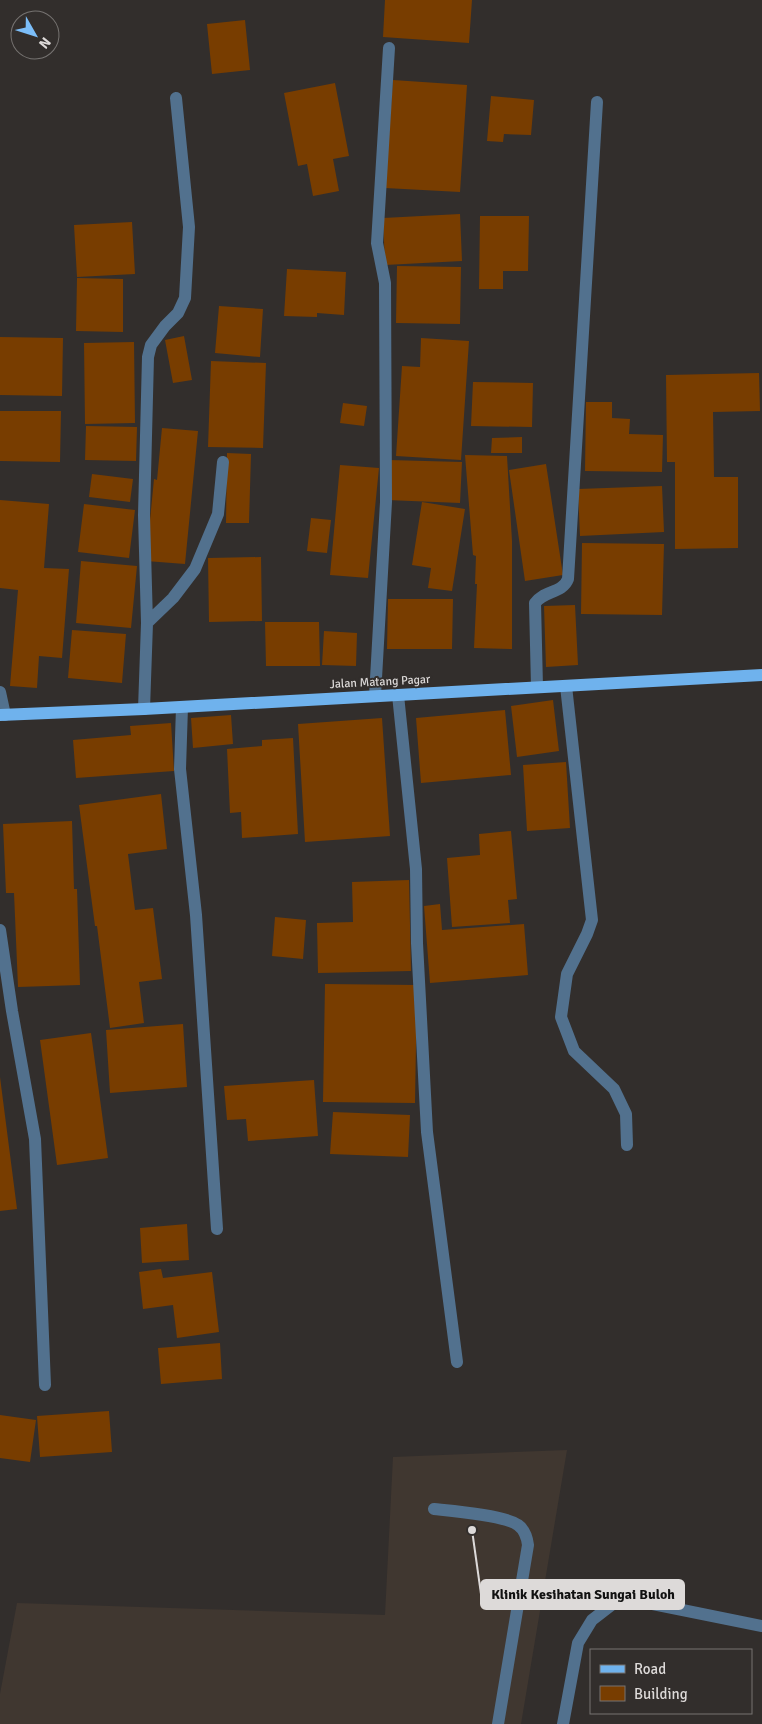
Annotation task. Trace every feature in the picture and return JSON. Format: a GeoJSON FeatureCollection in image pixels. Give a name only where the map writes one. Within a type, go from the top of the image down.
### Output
{"type":"FeatureCollection","features":[{"type":"Feature","properties":{"kind":"main road","name":"Jalan Matang Pagar"},"geometry":{"type":"LineString","coordinates":[[2,715],[762,675]]}},
{"type":"Feature","properties":{"kind":"street"},"geometry":{"type":"LineString","coordinates":[[375,696],[386,502],[385,283],[377,243],[389,48]]}},
{"type":"Feature","properties":{"kind":"street"},"geometry":{"type":"LineString","coordinates":[[144,709],[147,623],[144,515],[148,357],[156,336],[178,313],[185,298],[189,227],[176,98]]}},
{"type":"Feature","properties":{"kind":"street"},"geometry":{"type":"LineString","coordinates":[[537,688],[535,603],[539,598],[565,585],[568,579],[597,102]]}},
{"type":"Feature","properties":{"kind":"street"},"geometry":{"type":"LineString","coordinates":[[147,623],[173,598],[195,569],[218,514],[223,462]]}},
{"type":"Feature","properties":{"kind":"street"},"geometry":{"type":"LineString","coordinates":[[566,686],[592,920],[567,974],[561,1016],[574,1051],[614,1090],[626,1114],[627,1145]]}},
{"type":"Feature","properties":{"kind":"street"},"geometry":{"type":"LineString","coordinates":[[0,692],[2,715]]}},
{"type":"Feature","properties":{"kind":"street"},"geometry":{"type":"LineString","coordinates":[[398,695],[416,869],[417,943],[427,1132],[457,1362]]}},
{"type":"Feature","properties":{"kind":"street"},"geometry":{"type":"LineString","coordinates":[[182,707],[180,769],[196,915],[217,1229]]}},
{"type":"Feature","properties":{"kind":"street"},"geometry":{"type":"LineString","coordinates":[[0,930],[12,1011],[35,1139],[45,1384]]}},
{"type":"Feature","properties":{"kind":"street"},"geometry":{"type":"LineString","coordinates":[[434,1508],[507,1520],[519,1525],[526,1534],[528,1545],[498,1724]]}},
{"type":"Feature","properties":{"kind":"street"},"geometry":{"type":"LineString","coordinates":[[563,1724],[578,1643],[592,1620],[614,1603],[633,1600],[762,1626]]}},
{"type":"Feature","properties":{"kind":"shaded area"},"geometry":{"type":"Polygon","coordinates":[[[567,1450],[521,1724],[0,1724],[0,1694],[17,1603],[385,1615],[393,1457],[567,1450]]]}},
{"type":"Feature","properties":{"kind":"building"},"geometry":{"type":"Polygon","coordinates":[[[385,0],[472,0],[469,43],[383,37],[385,0]]]}},
{"type":"Feature","properties":{"kind":"building"},"geometry":{"type":"Polygon","coordinates":[[[245,20],[250,70],[212,74],[207,24],[245,20]]]}},
{"type":"Feature","properties":{"kind":"building"},"geometry":{"type":"Polygon","coordinates":[[[393,80],[467,85],[460,192],[385,188],[393,80]]]}},
{"type":"Feature","properties":{"kind":"building"},"geometry":{"type":"Polygon","coordinates":[[[335,83],[349,156],[333,159],[339,191],[313,196],[307,164],[298,166],[284,93],[335,83]]]}},
{"type":"Feature","properties":{"kind":"building"},"geometry":{"type":"Polygon","coordinates":[[[491,96],[534,100],[531,135],[504,134],[503,142],[487,141],[491,96]]]}},
{"type":"Feature","properties":{"kind":"building"},"geometry":{"type":"Polygon","coordinates":[[[460,214],[462,261],[385,265],[383,218],[460,214]]]}},
{"type":"Feature","properties":{"kind":"building"},"geometry":{"type":"Polygon","coordinates":[[[480,216],[529,216],[528,271],[503,271],[503,289],[479,289],[480,216]]]}},
{"type":"Feature","properties":{"kind":"building"},"geometry":{"type":"Polygon","coordinates":[[[132,222],[135,274],[77,277],[74,225],[132,222]]]}},
{"type":"Feature","properties":{"kind":"building"},"geometry":{"type":"Polygon","coordinates":[[[397,266],[461,267],[460,324],[396,323],[397,266]]]}},
{"type":"Feature","properties":{"kind":"building"},"geometry":{"type":"Polygon","coordinates":[[[287,269],[346,272],[344,315],[317,313],[317,317],[284,316],[287,269]]]}},
{"type":"Feature","properties":{"kind":"building"},"geometry":{"type":"Polygon","coordinates":[[[77,278],[123,279],[123,332],[76,331],[77,278]]]}},
{"type":"Feature","properties":{"kind":"building"},"geometry":{"type":"Polygon","coordinates":[[[219,306],[263,309],[260,357],[215,353],[219,306]]]}},
{"type":"Feature","properties":{"kind":"building"},"geometry":{"type":"Polygon","coordinates":[[[184,336],[192,380],[173,383],[165,340],[184,336]]]}},
{"type":"Feature","properties":{"kind":"building"},"geometry":{"type":"Polygon","coordinates":[[[0,337],[63,338],[62,396],[0,395],[0,337]]]}},
{"type":"Feature","properties":{"kind":"building"},"geometry":{"type":"Polygon","coordinates":[[[421,338],[469,341],[461,460],[396,456],[402,366],[420,367],[421,338]]]}},
{"type":"Feature","properties":{"kind":"building"},"geometry":{"type":"Polygon","coordinates":[[[134,342],[135,423],[85,424],[84,343],[134,342]]]}},
{"type":"Feature","properties":{"kind":"building"},"geometry":{"type":"Polygon","coordinates":[[[211,361],[266,363],[263,448],[208,447],[211,361]]]}},
{"type":"Feature","properties":{"kind":"building"},"geometry":{"type":"Polygon","coordinates":[[[759,373],[760,411],[713,412],[714,477],[738,477],[738,548],[675,549],[675,462],[667,462],[666,375],[759,373]]]}},
{"type":"Feature","properties":{"kind":"building"},"geometry":{"type":"Polygon","coordinates":[[[473,382],[533,383],[532,427],[471,426],[473,382]]]}},
{"type":"Feature","properties":{"kind":"building"},"geometry":{"type":"Polygon","coordinates":[[[586,402],[612,402],[612,418],[630,419],[629,434],[663,435],[662,472],[585,471],[586,402]]]}},
{"type":"Feature","properties":{"kind":"building"},"geometry":{"type":"Polygon","coordinates":[[[343,403],[367,406],[364,426],[340,423],[343,403]]]}},
{"type":"Feature","properties":{"kind":"building"},"geometry":{"type":"Polygon","coordinates":[[[0,411],[61,411],[60,462],[0,461],[0,411]]]}},
{"type":"Feature","properties":{"kind":"building"},"geometry":{"type":"Polygon","coordinates":[[[86,426],[137,427],[136,461],[85,460],[86,426]]]}},
{"type":"Feature","properties":{"kind":"building"},"geometry":{"type":"Polygon","coordinates":[[[162,428],[198,431],[185,564],[146,561],[154,479],[157,480],[162,428]]]}},
{"type":"Feature","properties":{"kind":"building"},"geometry":{"type":"Polygon","coordinates":[[[522,437],[522,453],[491,453],[492,438],[522,437]]]}},
{"type":"Feature","properties":{"kind":"building"},"geometry":{"type":"Polygon","coordinates":[[[227,453],[251,454],[249,523],[226,523],[227,453]]]}},
{"type":"Feature","properties":{"kind":"building"},"geometry":{"type":"Polygon","coordinates":[[[465,455],[507,456],[512,541],[512,649],[474,648],[477,584],[475,584],[476,556],[473,555],[465,455]]]}},
{"type":"Feature","properties":{"kind":"building"},"geometry":{"type":"Polygon","coordinates":[[[389,460],[462,462],[460,503],[387,500],[389,460]]]}},
{"type":"Feature","properties":{"kind":"building"},"geometry":{"type":"Polygon","coordinates":[[[546,464],[563,575],[525,581],[509,470],[546,464]]]}},
{"type":"Feature","properties":{"kind":"building"},"geometry":{"type":"Polygon","coordinates":[[[340,465],[379,468],[368,578],[330,575],[340,465]]]}},
{"type":"Feature","properties":{"kind":"building"},"geometry":{"type":"Polygon","coordinates":[[[92,474],[133,479],[130,502],[89,497],[92,474]]]}},
{"type":"Feature","properties":{"kind":"building"},"geometry":{"type":"Polygon","coordinates":[[[662,486],[664,532],[580,536],[578,489],[662,486]]]}},
{"type":"Feature","properties":{"kind":"building"},"geometry":{"type":"Polygon","coordinates":[[[0,500],[49,504],[44,568],[69,569],[62,658],[39,656],[37,688],[10,686],[18,590],[0,588],[0,500]]]}},
{"type":"Feature","properties":{"kind":"building"},"geometry":{"type":"Polygon","coordinates":[[[422,502],[465,509],[452,591],[428,588],[431,568],[412,565],[422,502]]]}},
{"type":"Feature","properties":{"kind":"building"},"geometry":{"type":"Polygon","coordinates":[[[84,504],[135,510],[129,558],[78,552],[84,504]]]}},
{"type":"Feature","properties":{"kind":"building"},"geometry":{"type":"Polygon","coordinates":[[[311,518],[331,520],[327,553],[307,551],[311,518]]]}},
{"type":"Feature","properties":{"kind":"building"},"geometry":{"type":"Polygon","coordinates":[[[582,543],[664,544],[662,615],[581,614],[582,543]]]}},
{"type":"Feature","properties":{"kind":"building"},"geometry":{"type":"Polygon","coordinates":[[[261,557],[262,621],[209,622],[208,558],[261,557]]]}},
{"type":"Feature","properties":{"kind":"building"},"geometry":{"type":"Polygon","coordinates":[[[81,561],[137,566],[131,628],[76,623],[81,561]]]}},
{"type":"Feature","properties":{"kind":"building"},"geometry":{"type":"Polygon","coordinates":[[[388,599],[453,599],[452,649],[387,649],[388,599]]]}},
{"type":"Feature","properties":{"kind":"building"},"geometry":{"type":"Polygon","coordinates":[[[575,605],[578,665],[546,667],[544,606],[575,605]]]}},
{"type":"Feature","properties":{"kind":"building"},"geometry":{"type":"Polygon","coordinates":[[[265,622],[319,622],[320,666],[266,666],[265,622]]]}},
{"type":"Feature","properties":{"kind":"building"},"geometry":{"type":"Polygon","coordinates":[[[72,630],[126,634],[122,683],[68,678],[72,630]]]}},
{"type":"Feature","properties":{"kind":"building"},"geometry":{"type":"Polygon","coordinates":[[[324,631],[357,633],[356,666],[322,665],[324,631]]]}},
{"type":"Feature","properties":{"kind":"building"},"geometry":{"type":"Polygon","coordinates":[[[553,700],[559,751],[517,757],[511,706],[553,700]]]}},
{"type":"Feature","properties":{"kind":"building"},"geometry":{"type":"Polygon","coordinates":[[[505,710],[511,775],[421,783],[416,718],[505,710]]]}},
{"type":"Feature","properties":{"kind":"building"},"geometry":{"type":"Polygon","coordinates":[[[231,715],[233,744],[193,748],[191,718],[231,715]]]}},
{"type":"Feature","properties":{"kind":"building"},"geometry":{"type":"Polygon","coordinates":[[[382,718],[390,836],[305,842],[298,724],[382,718]]]}},
{"type":"Feature","properties":{"kind":"building"},"geometry":{"type":"Polygon","coordinates":[[[171,723],[174,771],[76,778],[73,740],[131,735],[130,726],[171,723]]]}},
{"type":"Feature","properties":{"kind":"building"},"geometry":{"type":"Polygon","coordinates":[[[293,738],[298,834],[242,838],[241,812],[230,813],[227,749],[262,746],[262,740],[293,738]]]}},
{"type":"Feature","properties":{"kind":"building"},"geometry":{"type":"Polygon","coordinates":[[[566,762],[570,828],[527,831],[523,765],[566,762]]]}},
{"type":"Feature","properties":{"kind":"building"},"geometry":{"type":"Polygon","coordinates":[[[161,794],[167,849],[128,854],[135,910],[153,908],[162,979],[139,982],[144,1023],[110,1028],[79,805],[161,794]]]}},
{"type":"Feature","properties":{"kind":"building"},"geometry":{"type":"Polygon","coordinates":[[[72,821],[74,889],[77,889],[80,985],[18,987],[14,893],[6,893],[3,824],[72,821]]]}},
{"type":"Feature","properties":{"kind":"building"},"geometry":{"type":"Polygon","coordinates":[[[511,831],[517,899],[508,900],[510,923],[452,927],[447,858],[480,855],[479,834],[511,831]]]}},
{"type":"Feature","properties":{"kind":"building"},"geometry":{"type":"Polygon","coordinates":[[[409,880],[411,971],[318,973],[317,923],[353,922],[352,882],[409,880]]]}},
{"type":"Feature","properties":{"kind":"building"},"geometry":{"type":"Polygon","coordinates":[[[440,904],[442,930],[524,924],[528,975],[430,983],[424,906],[440,904]]]}},
{"type":"Feature","properties":{"kind":"building"},"geometry":{"type":"Polygon","coordinates":[[[275,917],[306,920],[303,959],[272,956],[275,917]]]}},
{"type":"Feature","properties":{"kind":"building"},"geometry":{"type":"Polygon","coordinates":[[[325,984],[417,985],[415,1103],[323,1102],[325,984]]]}},
{"type":"Feature","properties":{"kind":"building"},"geometry":{"type":"Polygon","coordinates":[[[183,1024],[187,1087],[110,1093],[106,1030],[183,1024]]]}},
{"type":"Feature","properties":{"kind":"building"},"geometry":{"type":"Polygon","coordinates":[[[91,1033],[108,1158],[57,1165],[40,1040],[91,1033]]]}},
{"type":"Feature","properties":{"kind":"building"},"geometry":{"type":"Polygon","coordinates":[[[0,1077],[17,1209],[0,1211],[0,1077]]]}},
{"type":"Feature","properties":{"kind":"building"},"geometry":{"type":"Polygon","coordinates":[[[314,1080],[318,1136],[248,1141],[246,1119],[227,1120],[224,1086],[314,1080]]]}},
{"type":"Feature","properties":{"kind":"building"},"geometry":{"type":"Polygon","coordinates":[[[333,1112],[410,1115],[408,1157],[330,1154],[333,1112]]]}},
{"type":"Feature","properties":{"kind":"building"},"geometry":{"type":"Polygon","coordinates":[[[187,1224],[189,1260],[142,1263],[140,1228],[187,1224]]]}},
{"type":"Feature","properties":{"kind":"building"},"geometry":{"type":"Polygon","coordinates":[[[161,1269],[163,1278],[212,1272],[219,1332],[177,1338],[173,1305],[143,1309],[139,1272],[161,1269]]]}},
{"type":"Feature","properties":{"kind":"building"},"geometry":{"type":"Polygon","coordinates":[[[220,1343],[222,1379],[161,1384],[158,1348],[220,1343]]]}},
{"type":"Feature","properties":{"kind":"building"},"geometry":{"type":"Polygon","coordinates":[[[109,1411],[112,1452],[40,1457],[37,1416],[109,1411]]]}},
{"type":"Feature","properties":{"kind":"building"},"geometry":{"type":"Polygon","coordinates":[[[0,1415],[36,1420],[30,1462],[0,1458],[0,1415]]]}},
{"type":"Feature","properties":{"kind":"place","name":"Klinik Kesihatan Sungai Buloh"},"geometry":{"type":"Point","coordinates":[472,1530]}}]}
